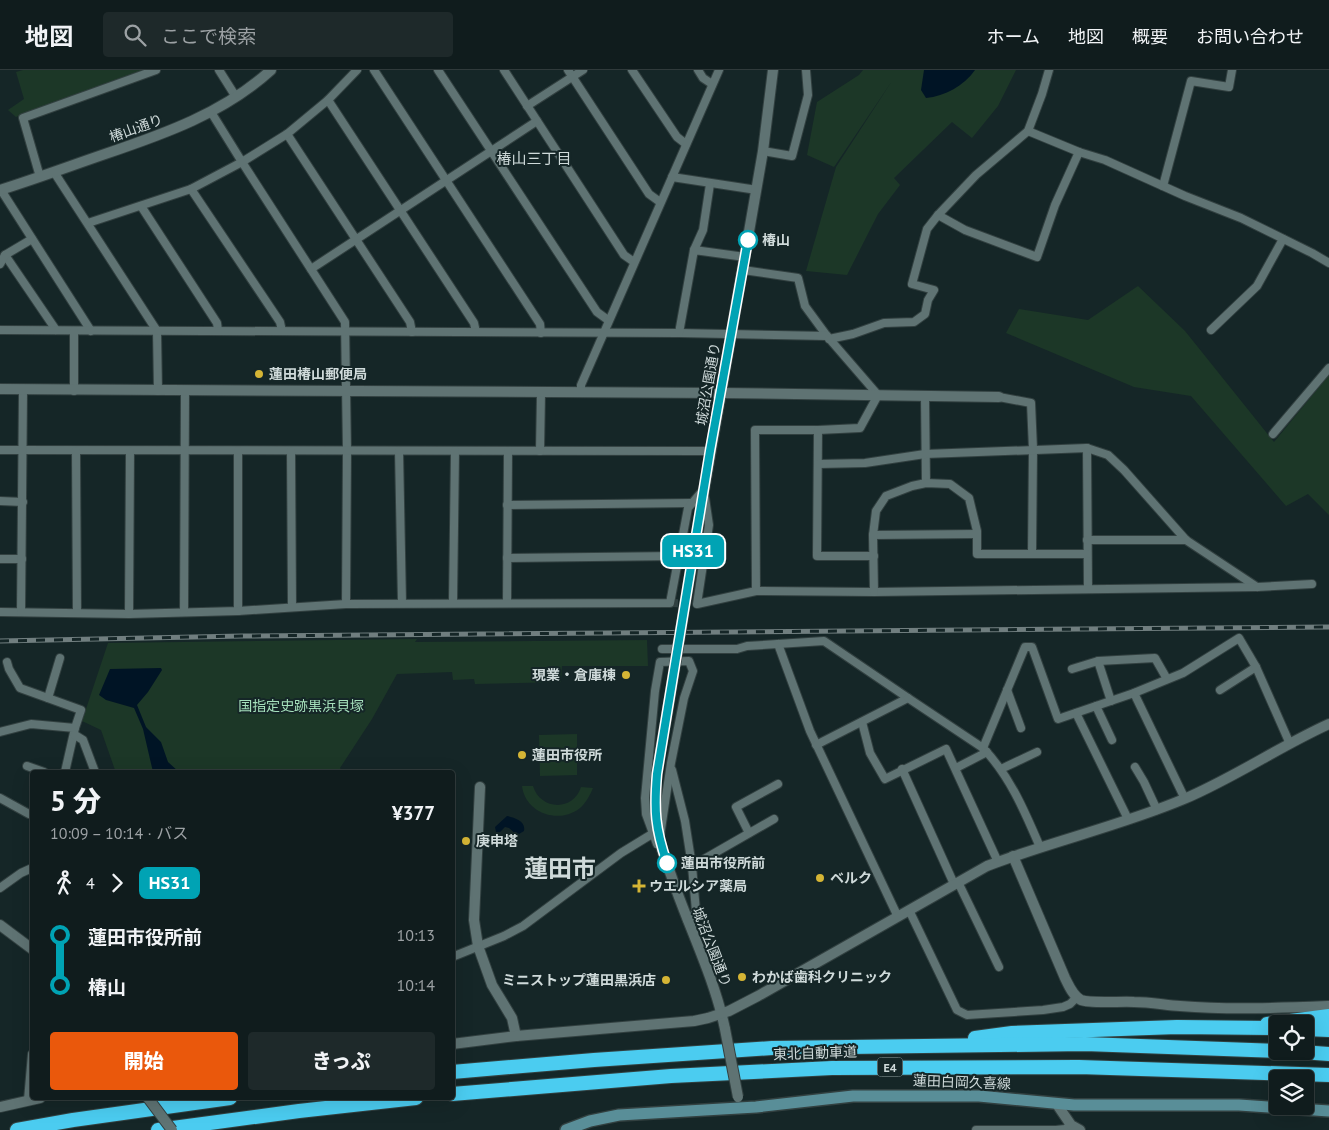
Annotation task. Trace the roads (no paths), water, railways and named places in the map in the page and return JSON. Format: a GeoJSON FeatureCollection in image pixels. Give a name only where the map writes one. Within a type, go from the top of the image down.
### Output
{"type":"FeatureCollection","features":[{"type":"Feature","properties":{"kind":"highway"},"geometry":{"type":"LineString","coordinates":[[1254,1027],[1329,1016]]}},
{"type":"Feature","properties":{"kind":"highway"},"geometry":{"type":"LineString","coordinates":[[907,1046],[1012,1033],[1177,1027],[1269,1028]]}},
{"type":"Feature","properties":{"kind":"highway"},"geometry":{"type":"LineString","coordinates":[[1314,1029],[1329,1030]]}},
{"type":"Feature","properties":{"kind":"highway","name":"東北自動車道"},"geometry":{"type":"LineString","coordinates":[[455,1072],[772,1048],[1085,1044],[1269,1051]]}},
{"type":"Feature","properties":{"kind":"highway"},"geometry":{"type":"LineString","coordinates":[[1314,1053],[1329,1054]]}},
{"type":"Feature","properties":{"kind":"highway","name":"東北自動車道"},"geometry":{"type":"LineString","coordinates":[[455,1094],[652,1077],[832,1068],[1079,1067],[1329,1075]]}},
{"type":"Feature","properties":{"kind":"highway"},"geometry":{"type":"LineString","coordinates":[[17,1130],[73,1120],[216,1100]]}},
{"type":"Feature","properties":{"kind":"highway"},"geometry":{"type":"LineString","coordinates":[[158,1130],[299,1110],[396,1100]]}},
{"type":"Feature","properties":{"kind":"main road","name":"蓮田白岡久喜線"},"geometry":{"type":"LineString","coordinates":[[566,1130],[590,1121],[619,1115],[740,1108],[830,1097],[979,1096],[1056,1104],[1106,1106],[1239,1105],[1329,1111]]}},
{"type":"Feature","properties":{"kind":"street"},"geometry":{"type":"LineString","coordinates":[[40,177],[23,118],[156,70]]}},
{"type":"Feature","properties":{"kind":"street"},"geometry":{"type":"LineString","coordinates":[[219,70],[236,96]]}},
{"type":"Feature","properties":{"kind":"street","name":"椿山通り"},"geometry":{"type":"LineString","coordinates":[[1,190],[163,134],[211,112],[258,82],[271,70]]}},
{"type":"Feature","properties":{"kind":"street"},"geometry":{"type":"LineString","coordinates":[[88,223],[191,188],[242,162],[287,134],[328,100],[357,70]]}},
{"type":"Feature","properties":{"kind":"street"},"geometry":{"type":"LineString","coordinates":[[374,70],[540,324],[541,333]]}},
{"type":"Feature","properties":{"kind":"street"},"geometry":{"type":"LineString","coordinates":[[438,70],[597,312],[608,320]]}},
{"type":"Feature","properties":{"kind":"street"},"geometry":{"type":"LineString","coordinates":[[504,70],[624,255],[634,262]]}},
{"type":"Feature","properties":{"kind":"street"},"geometry":{"type":"LineString","coordinates":[[527,106],[570,73],[583,70]]}},
{"type":"Feature","properties":{"kind":"street"},"geometry":{"type":"LineString","coordinates":[[632,70],[676,137],[686,144]]}},
{"type":"Feature","properties":{"kind":"street"},"geometry":{"type":"LineString","coordinates":[[698,70],[703,78],[712,84]]}},
{"type":"Feature","properties":{"kind":"street"},"geometry":{"type":"LineString","coordinates":[[581,393],[580,385],[719,70]]}},
{"type":"Feature","properties":{"kind":"street","name":"城沼公園通り"},"geometry":{"type":"LineString","coordinates":[[740,1108],[722,1014],[660,842],[655,813],[656,792],[667,714],[710,451],[757,190],[773,70]]}},
{"type":"Feature","properties":{"kind":"street"},"geometry":{"type":"LineString","coordinates":[[763,151],[792,156],[808,95],[806,70]]}},
{"type":"Feature","properties":{"kind":"street"},"geometry":{"type":"LineString","coordinates":[[0,330],[679,333],[828,338],[852,334],[884,323],[914,322],[925,314],[928,300],[934,290],[912,284],[927,230],[938,215],[976,174],[1028,131],[1049,70]]}},
{"type":"Feature","properties":{"kind":"street"},"geometry":{"type":"LineString","coordinates":[[1163,186],[1191,82],[1229,87],[1232,70]]}},
{"type":"Feature","properties":{"kind":"street"},"geometry":{"type":"LineString","coordinates":[[570,73],[649,194],[660,202]]}},
{"type":"Feature","properties":{"kind":"street"},"geometry":{"type":"LineString","coordinates":[[328,100],[474,323],[476,332]]}},
{"type":"Feature","properties":{"kind":"street"},"geometry":{"type":"LineString","coordinates":[[211,112],[345,322],[347,451],[346,604]]}},
{"type":"Feature","properties":{"kind":"street"},"geometry":{"type":"LineString","coordinates":[[311,269],[537,122]]}},
{"type":"Feature","properties":{"kind":"street"},"geometry":{"type":"LineString","coordinates":[[1028,131],[1079,152],[1105,160],[1241,218],[1312,252],[1329,264]]}},
{"type":"Feature","properties":{"kind":"street"},"geometry":{"type":"LineString","coordinates":[[287,134],[410,322],[412,332]]}},
{"type":"Feature","properties":{"kind":"street"},"geometry":{"type":"LineString","coordinates":[[938,215],[965,230],[1037,257],[1055,204],[1079,152]]}},
{"type":"Feature","properties":{"kind":"street"},"geometry":{"type":"LineString","coordinates":[[54,172],[157,331],[158,391]]}},
{"type":"Feature","properties":{"kind":"street"},"geometry":{"type":"LineString","coordinates":[[672,177],[757,190]]}},
{"type":"Feature","properties":{"kind":"street"},"geometry":{"type":"LineString","coordinates":[[679,333],[694,250],[703,230],[710,184]]}},
{"type":"Feature","properties":{"kind":"street"},"geometry":{"type":"LineString","coordinates":[[191,188],[280,322],[282,332]]}},
{"type":"Feature","properties":{"kind":"street"},"geometry":{"type":"LineString","coordinates":[[1,190],[91,331]]}},
{"type":"Feature","properties":{"kind":"street"},"geometry":{"type":"LineString","coordinates":[[141,206],[217,323],[218,330]]}},
{"type":"Feature","properties":{"kind":"street"},"geometry":{"type":"LineString","coordinates":[[0,264],[5,255],[32,239]]}},
{"type":"Feature","properties":{"kind":"street"},"geometry":{"type":"LineString","coordinates":[[1211,330],[1257,286],[1283,239]]}},
{"type":"Feature","properties":{"kind":"street"},"geometry":{"type":"LineString","coordinates":[[694,250],[745,257]]}},
{"type":"Feature","properties":{"kind":"street"},"geometry":{"type":"LineString","coordinates":[[5,255],[56,330]]}},
{"type":"Feature","properties":{"kind":"street"},"geometry":{"type":"LineString","coordinates":[[743,270],[798,278],[805,306],[828,338],[878,395]]}},
{"type":"Feature","properties":{"kind":"street"},"geometry":{"type":"LineString","coordinates":[[74,331],[74,391]]}},
{"type":"Feature","properties":{"kind":"street"},"geometry":{"type":"LineString","coordinates":[[1273,434],[1329,368]]}},
{"type":"Feature","properties":{"kind":"street"},"geometry":{"type":"LineString","coordinates":[[0,389],[185,392],[721,393],[999,397],[1032,403],[1032,554]]}},
{"type":"Feature","properties":{"kind":"street"},"geometry":{"type":"LineString","coordinates":[[20,612],[23,502],[23,390]]}},
{"type":"Feature","properties":{"kind":"street"},"geometry":{"type":"LineString","coordinates":[[184,612],[185,392]]}},
{"type":"Feature","properties":{"kind":"street"},"geometry":{"type":"LineString","coordinates":[[540,451],[541,393]]}},
{"type":"Feature","properties":{"kind":"street"},"geometry":{"type":"LineString","coordinates":[[756,591],[755,430],[860,428],[878,395]]}},
{"type":"Feature","properties":{"kind":"street"},"geometry":{"type":"LineString","coordinates":[[926,397],[926,482]]}},
{"type":"Feature","properties":{"kind":"street"},"geometry":{"type":"LineString","coordinates":[[818,430],[817,556],[874,556]]}},
{"type":"Feature","properties":{"kind":"street"},"geometry":{"type":"LineString","coordinates":[[818,464],[865,463],[925,454],[1087,448],[1108,455],[1119,465],[1186,540],[1257,588]]}},
{"type":"Feature","properties":{"kind":"street"},"geometry":{"type":"LineString","coordinates":[[1087,448],[1088,589]]}},
{"type":"Feature","properties":{"kind":"street"},"geometry":{"type":"LineString","coordinates":[[0,450],[710,451]]}},
{"type":"Feature","properties":{"kind":"street"},"geometry":{"type":"LineString","coordinates":[[76,451],[77,613]]}},
{"type":"Feature","properties":{"kind":"street"},"geometry":{"type":"LineString","coordinates":[[129,614],[130,451]]}},
{"type":"Feature","properties":{"kind":"street"},"geometry":{"type":"LineString","coordinates":[[238,451],[238,611]]}},
{"type":"Feature","properties":{"kind":"street"},"geometry":{"type":"LineString","coordinates":[[291,451],[292,606]]}},
{"type":"Feature","properties":{"kind":"street"},"geometry":{"type":"LineString","coordinates":[[399,451],[402,603]]}},
{"type":"Feature","properties":{"kind":"street"},"geometry":{"type":"LineString","coordinates":[[453,602],[455,451]]}},
{"type":"Feature","properties":{"kind":"street"},"geometry":{"type":"LineString","coordinates":[[507,603],[508,451]]}},
{"type":"Feature","properties":{"kind":"street"},"geometry":{"type":"LineString","coordinates":[[874,592],[873,535],[876,511],[886,496],[926,482],[950,484],[969,498],[977,534],[977,554],[1087,554]]}},
{"type":"Feature","properties":{"kind":"street"},"geometry":{"type":"LineString","coordinates":[[704,489],[709,525],[698,604],[756,591],[874,592],[1257,588],[1312,584]]}},
{"type":"Feature","properties":{"kind":"street"},"geometry":{"type":"LineString","coordinates":[[0,612],[129,614],[238,611],[346,604],[453,602],[670,603],[688,508],[704,489]]}},
{"type":"Feature","properties":{"kind":"street"},"geometry":{"type":"LineString","coordinates":[[0,501],[23,502]]}},
{"type":"Feature","properties":{"kind":"street"},"geometry":{"type":"LineString","coordinates":[[507,505],[692,502]]}},
{"type":"Feature","properties":{"kind":"street"},"geometry":{"type":"LineString","coordinates":[[873,535],[977,534]]}},
{"type":"Feature","properties":{"kind":"street"},"geometry":{"type":"LineString","coordinates":[[1087,540],[1186,540]]}},
{"type":"Feature","properties":{"kind":"street"},"geometry":{"type":"LineString","coordinates":[[507,558],[678,556]]}},
{"type":"Feature","properties":{"kind":"street"},"geometry":{"type":"LineString","coordinates":[[0,559],[22,559]]}},
{"type":"Feature","properties":{"kind":"street"},"geometry":{"type":"LineString","coordinates":[[956,768],[985,750],[1025,647],[1032,647],[1058,719],[1134,693],[1183,673],[1239,638],[1256,667],[1290,744]]}},
{"type":"Feature","properties":{"kind":"street"},"geometry":{"type":"LineString","coordinates":[[662,649],[737,649],[747,646],[824,641],[985,750],[1001,769],[1018,798],[1040,847]]}},
{"type":"Feature","properties":{"kind":"street"},"geometry":{"type":"LineString","coordinates":[[778,644],[816,745],[898,917]]}},
{"type":"Feature","properties":{"kind":"street"},"geometry":{"type":"LineString","coordinates":[[48,698],[60,658]]}},
{"type":"Feature","properties":{"kind":"street"},"geometry":{"type":"LineString","coordinates":[[1072,669],[1098,661],[1156,658],[1167,679]]}},
{"type":"Feature","properties":{"kind":"street"},"geometry":{"type":"LineString","coordinates":[[1098,661],[1111,701]]}},
{"type":"Feature","properties":{"kind":"street"},"geometry":{"type":"LineString","coordinates":[[7,662],[20,688],[81,710],[66,770]]}},
{"type":"Feature","properties":{"kind":"street"},"geometry":{"type":"LineString","coordinates":[[660,842],[671,763],[684,698],[692,671],[689,662],[660,662],[654,700],[645,798],[646,814],[652,834],[668,866]]}},
{"type":"Feature","properties":{"kind":"street"},"geometry":{"type":"LineString","coordinates":[[1220,690],[1256,667]]}},
{"type":"Feature","properties":{"kind":"street"},"geometry":{"type":"LineString","coordinates":[[1007,690],[1021,728]]}},
{"type":"Feature","properties":{"kind":"street"},"geometry":{"type":"LineString","coordinates":[[1134,693],[1185,799]]}},
{"type":"Feature","properties":{"kind":"street"},"geometry":{"type":"LineString","coordinates":[[816,745],[908,698]]}},
{"type":"Feature","properties":{"kind":"street"},"geometry":{"type":"LineString","coordinates":[[1096,706],[1112,740]]}},
{"type":"Feature","properties":{"kind":"street"},"geometry":{"type":"LineString","coordinates":[[1076,713],[1128,819]]}},
{"type":"Feature","properties":{"kind":"street"},"geometry":{"type":"LineString","coordinates":[[862,722],[870,753],[885,778],[946,749],[998,862]]}},
{"type":"Feature","properties":{"kind":"street"},"geometry":{"type":"LineString","coordinates":[[0,732],[31,724],[75,732],[83,740],[94,770]]}},
{"type":"Feature","properties":{"kind":"street"},"geometry":{"type":"LineString","coordinates":[[455,1044],[516,1036],[694,1021],[722,1014],[758,996],[956,883],[998,862],[1185,799],[1329,724]]}},
{"type":"Feature","properties":{"kind":"street"},"geometry":{"type":"LineString","coordinates":[[1001,769],[1037,752]]}},
{"type":"Feature","properties":{"kind":"street"},"geometry":{"type":"LineString","coordinates":[[671,763],[685,821],[692,866],[696,910],[694,916],[687,920]]}},
{"type":"Feature","properties":{"kind":"street"},"geometry":{"type":"LineString","coordinates":[[27,766],[38,770]]}},
{"type":"Feature","properties":{"kind":"street"},"geometry":{"type":"LineString","coordinates":[[1135,767],[1157,810]]}},
{"type":"Feature","properties":{"kind":"street"},"geometry":{"type":"LineString","coordinates":[[902,769],[956,883],[999,967]]}},
{"type":"Feature","properties":{"kind":"street"},"geometry":{"type":"LineString","coordinates":[[748,833],[736,807],[778,784]]}},
{"type":"Feature","properties":{"kind":"street"},"geometry":{"type":"LineString","coordinates":[[480,787],[474,920],[478,946],[492,985],[512,1018],[516,1036]]}},
{"type":"Feature","properties":{"kind":"street"},"geometry":{"type":"LineString","coordinates":[[0,798],[29,814]]}},
{"type":"Feature","properties":{"kind":"street"},"geometry":{"type":"LineString","coordinates":[[692,866],[774,819]]}},
{"type":"Feature","properties":{"kind":"street"},"geometry":{"type":"LineString","coordinates":[[455,956],[504,936],[523,926],[622,853],[652,834]]}},
{"type":"Feature","properties":{"kind":"street"},"geometry":{"type":"LineString","coordinates":[[1013,856],[1065,978],[1077,997],[1088,1002],[1134,1002],[1227,1008],[1329,1006]]}},
{"type":"Feature","properties":{"kind":"street"},"geometry":{"type":"LineString","coordinates":[[0,888],[30,869]]}},
{"type":"Feature","properties":{"kind":"street"},"geometry":{"type":"LineString","coordinates":[[909,910],[957,1010],[962,1014],[967,1016],[1043,1010],[1063,1007],[1070,1004],[1077,997]]}},
{"type":"Feature","properties":{"kind":"street"},"geometry":{"type":"LineString","coordinates":[[0,925],[30,948]]}},
{"type":"Feature","properties":{"kind":"street"},"geometry":{"type":"LineString","coordinates":[[0,1107],[28,1100],[30,1077]]}},
{"type":"Feature","properties":{"kind":"street"},"geometry":{"type":"LineString","coordinates":[[150,1100],[172,1130]]}},
{"type":"Feature","properties":{"kind":"street"},"geometry":{"type":"LineString","coordinates":[[1056,1104],[1076,1127]]}},
{"type":"Feature","properties":{"kind":"street"},"geometry":{"type":"LineString","coordinates":[[976,1130],[1056,1130],[1076,1127]]}},
{"type":"Feature","properties":{"kind":"water"},"geometry":{"type":"Polygon","coordinates":[[[924,70],[975,70],[971,76],[954,89],[926,98],[921,90],[924,70]]]}},
{"type":"Feature","properties":{"kind":"water"},"geometry":{"type":"Polygon","coordinates":[[[161,668],[162,670],[148,692],[137,705],[146,727],[161,742],[168,762],[177,770],[153,770],[143,729],[134,708],[106,700],[99,695],[110,669],[161,668]]]}},
{"type":"Feature","properties":{"kind":"water"},"geometry":{"type":"Polygon","coordinates":[[[507,816],[522,822],[524,831],[516,834],[505,827],[500,832],[496,832],[495,827],[507,816]]]}},
{"type":"Feature","properties":{"kind":"tunnel"},"geometry":{"type":"LineString","coordinates":[[670,603],[697,604]]}},
{"type":"Feature","properties":{"kind":"railway"},"geometry":{"type":"LineString","coordinates":[[0,641],[242,636],[1329,627]]}},
{"type":"Feature","properties":{"kind":"place","name":"椿山"},"geometry":{"type":"Point","coordinates":[748,240]}},
{"type":"Feature","properties":{"kind":"place","name":"蓮田椿山郵便局"},"geometry":{"type":"Point","coordinates":[259,374]}},
{"type":"Feature","properties":{"kind":"place","name":"現業・倉庫棟"},"geometry":{"type":"Point","coordinates":[626,675]}},
{"type":"Feature","properties":{"kind":"place","name":"蓮田市役所"},"geometry":{"type":"Point","coordinates":[522,755]}},
{"type":"Feature","properties":{"kind":"place","name":"庚申塔"},"geometry":{"type":"Point","coordinates":[466,841]}},
{"type":"Feature","properties":{"kind":"place","name":"蓮田市役所前"},"geometry":{"type":"Point","coordinates":[667,863]}},
{"type":"Feature","properties":{"kind":"place","name":"ベルク"},"geometry":{"type":"Point","coordinates":[820,878]}},
{"type":"Feature","properties":{"kind":"place","name":"ウエルシア薬局"},"geometry":{"type":"Point","coordinates":[639,886]}},
{"type":"Feature","properties":{"kind":"place","name":"わかば歯科クリニック"},"geometry":{"type":"Point","coordinates":[742,977]}},
{"type":"Feature","properties":{"kind":"place","name":"ミニストップ蓮田黒浜店"},"geometry":{"type":"Point","coordinates":[666,980]}},
{"type":"Feature","properties":{"kind":"district","name":"椿山三丁目"},"geometry":{"type":"Point","coordinates":[534,158]}},
{"type":"Feature","properties":{"kind":"district","name":"蓮田市"},"geometry":{"type":"Point","coordinates":[560,868]}},
{"type":"Feature","properties":{"kind":"park label","name":"国指定史跡黒浜貝塚"},"geometry":{"type":"Point","coordinates":[301,706]}}]}
